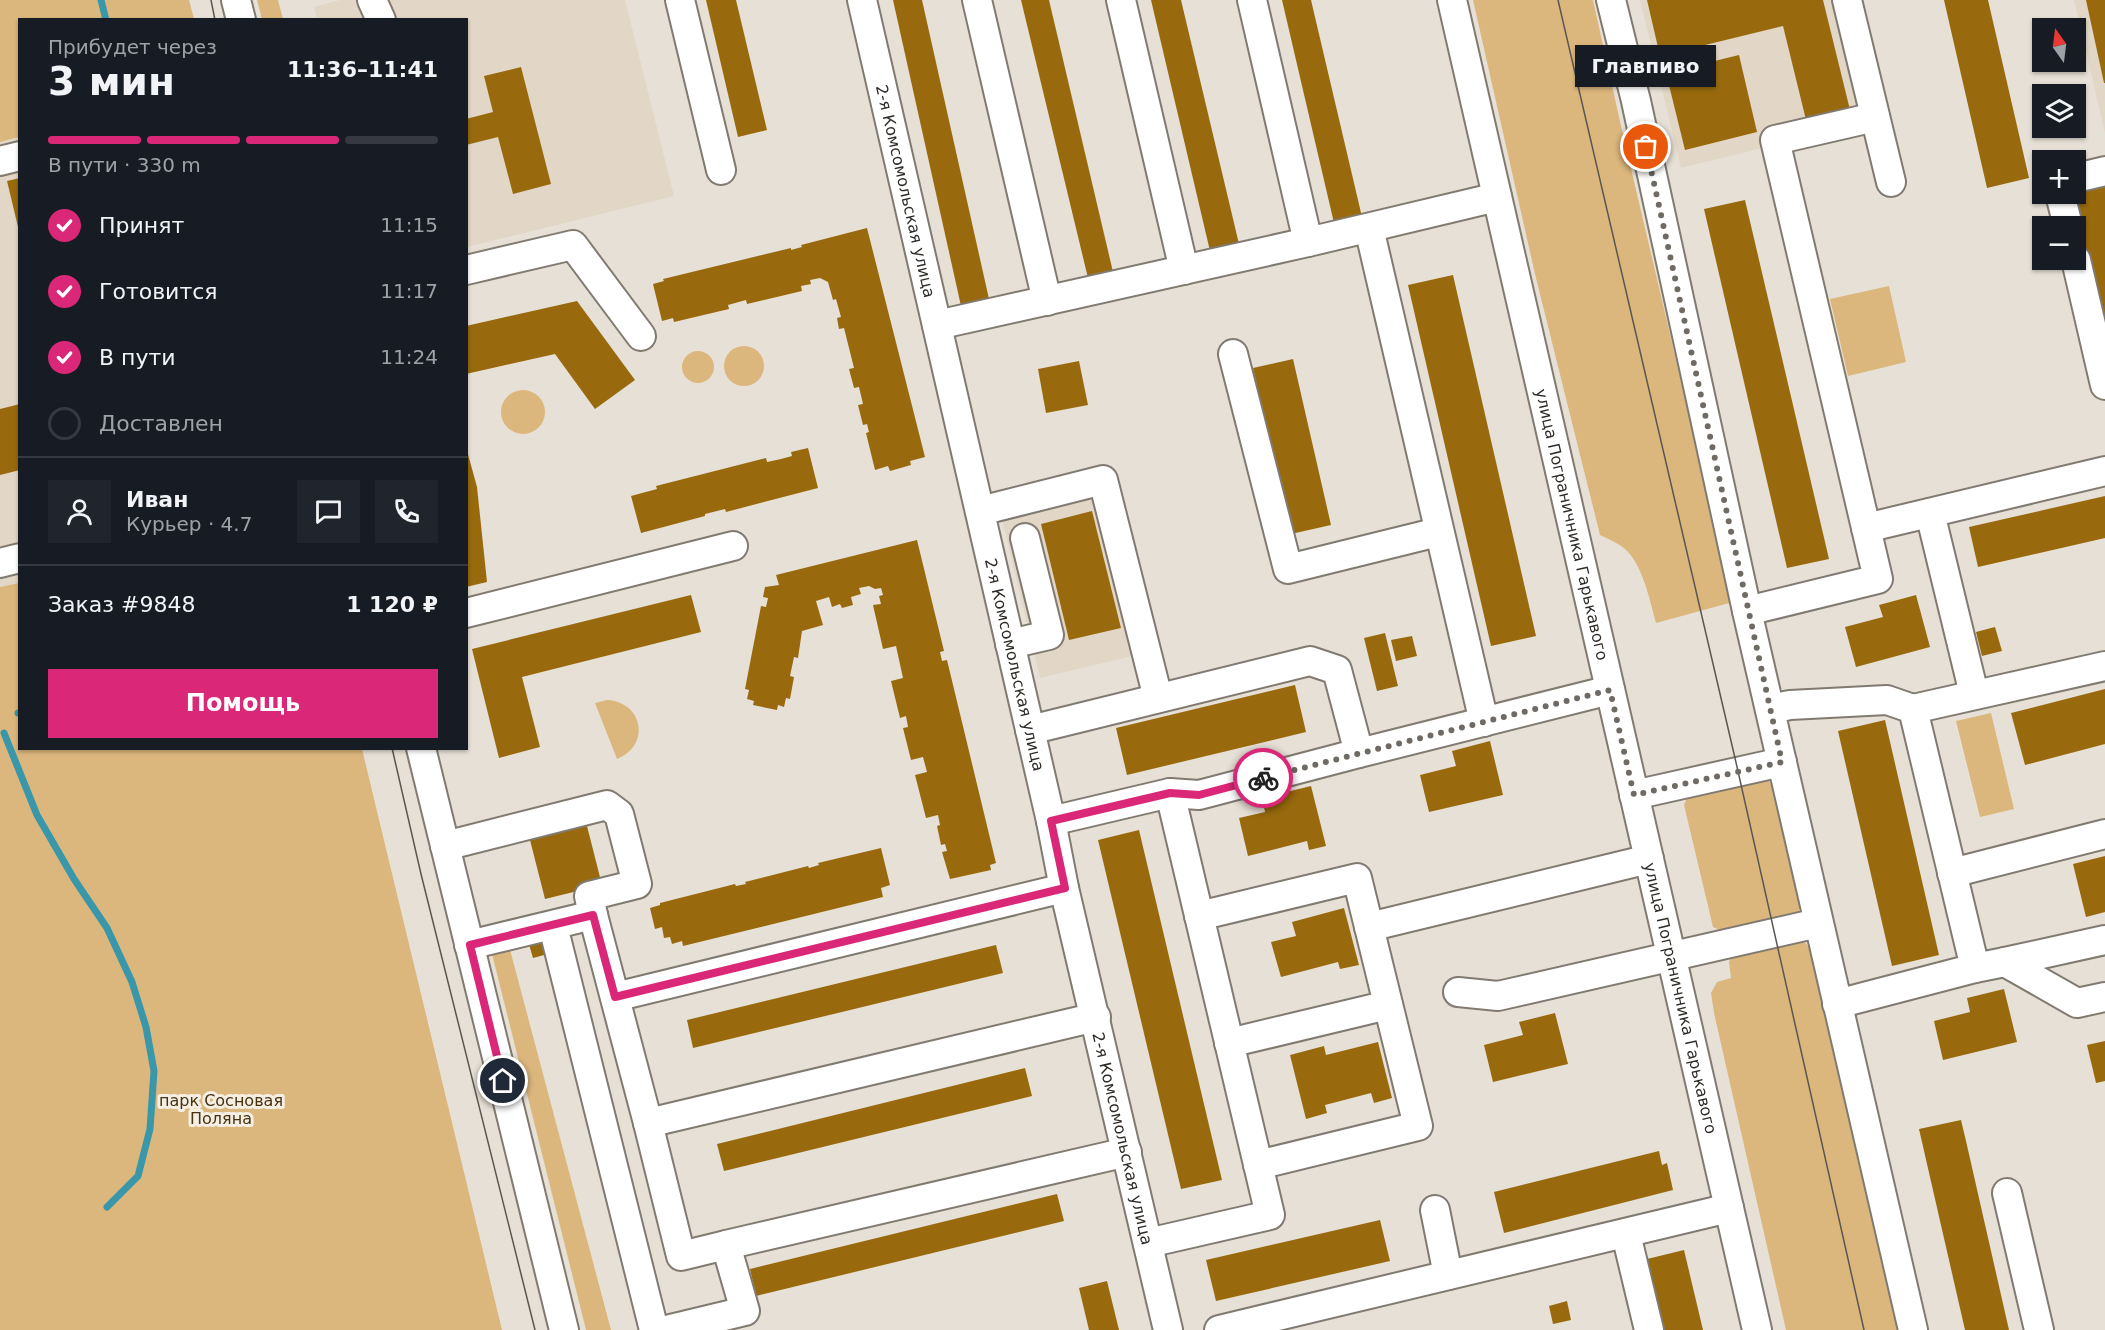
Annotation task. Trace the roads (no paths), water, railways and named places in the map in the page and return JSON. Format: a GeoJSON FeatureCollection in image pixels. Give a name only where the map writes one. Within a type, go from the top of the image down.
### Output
{"type":"FeatureCollection","features":[{"type":"Feature","properties":{"kind":"street"},"geometry":{"type":"LineString","coordinates":[[236,0],[240,18]]}},
{"type":"Feature","properties":{"kind":"street"},"geometry":{"type":"LineString","coordinates":[[372,0],[380,18]]}},
{"type":"Feature","properties":{"kind":"street"},"geometry":{"type":"LineString","coordinates":[[680,0],[721,170]]}},
{"type":"Feature","properties":{"kind":"street","name":"2-я Комсомольская улица"},"geometry":{"type":"LineString","coordinates":[[862,0],[1168,1330]]}},
{"type":"Feature","properties":{"kind":"street"},"geometry":{"type":"LineString","coordinates":[[977,0],[1047,301]]}},
{"type":"Feature","properties":{"kind":"street"},"geometry":{"type":"LineString","coordinates":[[1121,0],[1184,270]]}},
{"type":"Feature","properties":{"kind":"street"},"geometry":{"type":"LineString","coordinates":[[1252,0],[1308,242]]}},
{"type":"Feature","properties":{"kind":"street","name":"улица Пограничника Гарькавого"},"geometry":{"type":"LineString","coordinates":[[1452,0],[1757,1330]]}},
{"type":"Feature","properties":{"kind":"street"},"geometry":{"type":"LineString","coordinates":[[1611,0],[1636,101],[1747,610],[1913,1330]]}},
{"type":"Feature","properties":{"kind":"street"},"geometry":{"type":"LineString","coordinates":[[1846,0],[1891,183]]}},
{"type":"Feature","properties":{"kind":"street"},"geometry":{"type":"LineString","coordinates":[[1747,610],[1878,579],[1776,140],[1875,117]]}},
{"type":"Feature","properties":{"kind":"street"},"geometry":{"type":"LineString","coordinates":[[0,160],[18,156]]}},
{"type":"Feature","properties":{"kind":"street"},"geometry":{"type":"LineString","coordinates":[[2086,176],[2105,171]]}},
{"type":"Feature","properties":{"kind":"street"},"geometry":{"type":"LineString","coordinates":[[937,325],[1497,197]]}},
{"type":"Feature","properties":{"kind":"street"},"geometry":{"type":"LineString","coordinates":[[1369,228],[1484,722]]}},
{"type":"Feature","properties":{"kind":"street"},"geometry":{"type":"LineString","coordinates":[[468,270],[573,245],[641,336]]}},
{"type":"Feature","properties":{"kind":"street"},"geometry":{"type":"LineString","coordinates":[[2078,270],[2105,385]]}},
{"type":"Feature","properties":{"kind":"street"},"geometry":{"type":"LineString","coordinates":[[1233,354],[1288,569],[1438,532]]}},
{"type":"Feature","properties":{"kind":"street"},"geometry":{"type":"LineString","coordinates":[[1866,528],[2105,471]]}},
{"type":"Feature","properties":{"kind":"street"},"geometry":{"type":"LineString","coordinates":[[980,511],[1104,480],[1158,698]]}},
{"type":"Feature","properties":{"kind":"street"},"geometry":{"type":"LineString","coordinates":[[1930,513],[1974,694]]}},
{"type":"Feature","properties":{"kind":"street"},"geometry":{"type":"LineString","coordinates":[[1010,644],[1049,635],[1026,538]]}},
{"type":"Feature","properties":{"kind":"street"},"geometry":{"type":"LineString","coordinates":[[468,612],[733,546]]}},
{"type":"Feature","properties":{"kind":"street"},"geometry":{"type":"LineString","coordinates":[[0,563],[18,558]]}},
{"type":"Feature","properties":{"kind":"street"},"geometry":{"type":"LineString","coordinates":[[1030,730],[1310,661],[1337,670],[1359,753]]}},
{"type":"Feature","properties":{"kind":"street"},"geometry":{"type":"LineString","coordinates":[[1770,709],[1790,705],[1887,700],[1913,708],[2105,666]]}},
{"type":"Feature","properties":{"kind":"street"},"geometry":{"type":"LineString","coordinates":[[1051,821],[1170,793],[1199,795],[1610,690]]}},
{"type":"Feature","properties":{"kind":"street"},"geometry":{"type":"LineString","coordinates":[[1913,708],[1975,968]]}},
{"type":"Feature","properties":{"kind":"street"},"geometry":{"type":"LineString","coordinates":[[421,750],[564,1330]]}},
{"type":"Feature","properties":{"kind":"street"},"geometry":{"type":"LineString","coordinates":[[1634,795],[1782,762]]}},
{"type":"Feature","properties":{"kind":"street"},"geometry":{"type":"LineString","coordinates":[[1148,1244],[1270,1215],[1170,793]]}},
{"type":"Feature","properties":{"kind":"street"},"geometry":{"type":"LineString","coordinates":[[445,846],[607,805],[619,814],[637,884],[588,896],[681,1256],[1127,1152]]}},
{"type":"Feature","properties":{"kind":"street"},"geometry":{"type":"LineString","coordinates":[[1952,873],[2105,834]]}},
{"type":"Feature","properties":{"kind":"street"},"geometry":{"type":"LineString","coordinates":[[1369,927],[1649,860]]}},
{"type":"Feature","properties":{"kind":"street"},"geometry":{"type":"LineString","coordinates":[[1199,916],[1357,878],[1418,1126],[1258,1165]]}},
{"type":"Feature","properties":{"kind":"street"},"geometry":{"type":"LineString","coordinates":[[615,997],[1065,888]]}},
{"type":"Feature","properties":{"kind":"street"},"geometry":{"type":"LineString","coordinates":[[470,945],[593,915]]}},
{"type":"Feature","properties":{"kind":"street"},"geometry":{"type":"LineString","coordinates":[[1458,992],[1498,996],[1818,922]]}},
{"type":"Feature","properties":{"kind":"street"},"geometry":{"type":"LineString","coordinates":[[553,926],[654,1330]]}},
{"type":"Feature","properties":{"kind":"street"},"geometry":{"type":"LineString","coordinates":[[1837,1004],[1975,968],[2105,940]]}},
{"type":"Feature","properties":{"kind":"street"},"geometry":{"type":"LineString","coordinates":[[2005,962],[2076,1003],[2105,997]]}},
{"type":"Feature","properties":{"kind":"street"},"geometry":{"type":"LineString","coordinates":[[1229,1044],[1388,1005]]}},
{"type":"Feature","properties":{"kind":"street"},"geometry":{"type":"LineString","coordinates":[[648,1123],[1096,1017]]}},
{"type":"Feature","properties":{"kind":"street"},"geometry":{"type":"LineString","coordinates":[[2007,1193],[2039,1330]]}},
{"type":"Feature","properties":{"kind":"street"},"geometry":{"type":"LineString","coordinates":[[1220,1330],[1290,1322],[1448,1275],[1729,1208]]}},
{"type":"Feature","properties":{"kind":"street"},"geometry":{"type":"LineString","coordinates":[[1435,1210],[1448,1275]]}},
{"type":"Feature","properties":{"kind":"street"},"geometry":{"type":"LineString","coordinates":[[1626,1234],[1649,1330]]}},
{"type":"Feature","properties":{"kind":"street"},"geometry":{"type":"LineString","coordinates":[[666,1330],[748,1320],[726,1245]]}},
{"type":"Feature","properties":{"kind":"waterway"},"geometry":{"type":"LineString","coordinates":[[101,0],[106,18]]}},
{"type":"Feature","properties":{"kind":"waterway"},"geometry":{"type":"LineString","coordinates":[[4,733],[37,815],[74,879],[107,928],[132,982],[146,1027],[154,1071],[150,1129],[138,1176],[107,1207]]}},
{"type":"Feature","properties":{"kind":"tram line"},"geometry":{"type":"LineString","coordinates":[[211,0],[215,18]]}},
{"type":"Feature","properties":{"kind":"tram line"},"geometry":{"type":"LineString","coordinates":[[1558,0],[1735,758],[1864,1330]]}},
{"type":"Feature","properties":{"kind":"tram line"},"geometry":{"type":"LineString","coordinates":[[392,750],[421,874],[535,1330]]}},
{"type":"Feature","properties":{"kind":"place","name":"Главпиво"},"geometry":{"type":"Point","coordinates":[1646,147]}},
{"type":"Feature","properties":{"kind":"park label","name":"парк Сосновая Поляна"},"geometry":{"type":"Point","coordinates":[221,1109]}}]}
